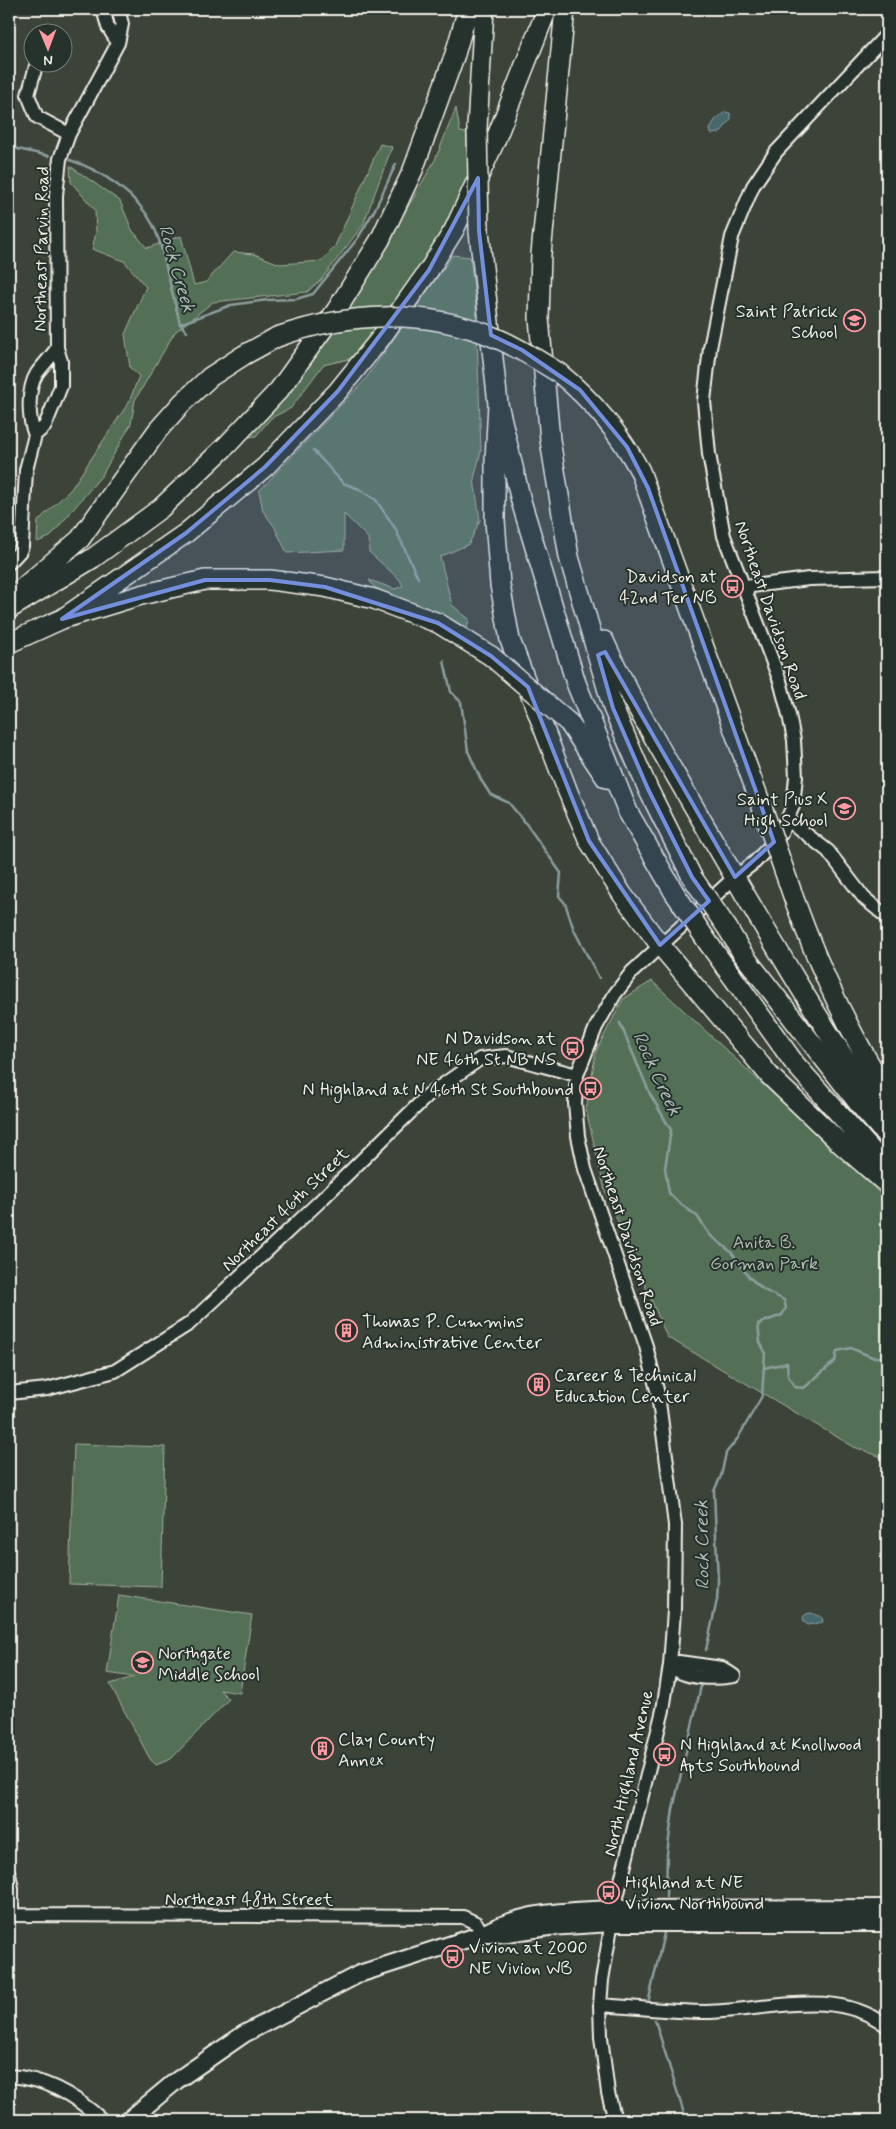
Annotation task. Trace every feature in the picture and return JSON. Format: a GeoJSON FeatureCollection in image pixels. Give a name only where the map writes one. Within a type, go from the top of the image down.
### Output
{"type":"FeatureCollection","features":[{"type":"Feature","properties":{"kind":"highway"},"geometry":{"type":"LineString","coordinates":[[9,609],[92,558],[161,508],[228,444],[279,390],[336,311],[380,240],[413,170],[455,54],[468,9]]}},
{"type":"Feature","properties":{"kind":"highway"},"geometry":{"type":"LineString","coordinates":[[484,9],[477,128],[479,231],[498,404],[521,501],[576,683],[628,812]]}},
{"type":"Feature","properties":{"kind":"highway"},"geometry":{"type":"LineString","coordinates":[[62,619],[186,533],[264,467],[338,391],[380,339],[430,270],[454,230],[495,141],[547,9]]}},
{"type":"Feature","properties":{"kind":"highway"},"geometry":{"type":"LineString","coordinates":[[565,9],[541,254],[539,318],[550,440],[569,557],[613,708],[648,789],[692,877],[742,953],[859,1104],[887,1136]]}},
{"type":"Feature","properties":{"kind":"highway"},"geometry":{"type":"LineString","coordinates":[[9,597],[28,584],[80,539],[158,430],[182,403],[210,377],[244,354],[277,337],[319,324],[365,317],[428,319],[452,323],[522,350],[558,373],[580,390],[606,417],[627,447],[640,471],[763,810],[802,926],[846,1022],[887,1093]]}},
{"type":"Feature","properties":{"kind":"highway"},"geometry":{"type":"LineString","coordinates":[[498,404],[495,520],[500,585],[510,640],[568,792],[589,841],[622,894],[660,945],[770,1076],[841,1144],[887,1184]]}},
{"type":"Feature","properties":{"kind":"highway"},"geometry":{"type":"LineString","coordinates":[[569,557],[600,633],[626,688],[822,1023],[887,1122]]}},
{"type":"Feature","properties":{"kind":"highway"},"geometry":{"type":"LineString","coordinates":[[9,643],[62,619],[141,595],[205,580],[270,580],[326,587],[374,599],[438,623],[491,656],[569,722],[628,812],[674,892],[708,944],[795,1064],[887,1168]]}},
{"type":"Feature","properties":{"kind":"main road"},"geometry":{"type":"LineString","coordinates":[[129,2120],[176,2081],[244,2034],[359,1974],[483,1934],[506,1933],[613,1916],[887,1908]]}},
{"type":"Feature","properties":{"kind":"main road"},"geometry":{"type":"LineString","coordinates":[[613,1916],[887,1923]]}},
{"type":"Feature","properties":{"kind":"street"},"geometry":{"type":"LineString","coordinates":[[103,9],[108,27],[118,43]]}},
{"type":"Feature","properties":{"kind":"street","name":"Northeast Parvin Road"},"geometry":{"type":"LineString","coordinates":[[9,563],[20,551],[24,532],[26,470],[35,435],[45,426],[61,386],[61,361],[58,348],[56,195],[60,159],[69,134],[118,43],[122,24],[118,9]]}},
{"type":"Feature","properties":{"kind":"street","name":"Northeast Davidson Road"},"geometry":{"type":"LineString","coordinates":[[664,1431],[658,1394],[646,1346],[585,1169],[577,1128],[575,1103],[577,1075],[596,1027],[615,994],[632,972],[735,877],[755,862],[780,835],[793,806],[796,776],[794,740],[780,681],[724,536],[709,454],[704,401],[710,348],[732,237],[750,192],[776,152],[887,34]]}},
{"type":"Feature","properties":{"kind":"street"},"geometry":{"type":"LineString","coordinates":[[34,72],[28,95],[37,117],[69,134]]}},
{"type":"Feature","properties":{"kind":"street","name":"Northeast Parvin Road"},"geometry":{"type":"LineString","coordinates":[[35,435],[30,423],[30,400],[36,375],[58,348]]}},
{"type":"Feature","properties":{"kind":"street"},"geometry":{"type":"LineString","coordinates":[[744,586],[809,579],[887,577]]}},
{"type":"Feature","properties":{"kind":"street"},"geometry":{"type":"LineString","coordinates":[[788,820],[828,851],[864,898],[887,917]]}},
{"type":"Feature","properties":{"kind":"street","name":"Northeast 46th Street"},"geometry":{"type":"LineString","coordinates":[[9,1393],[47,1389],[115,1371],[189,1324],[319,1202],[428,1095],[480,1059],[506,1056],[577,1075]]}},
{"type":"Feature","properties":{"kind":"street","name":"North Highland Avenue"},"geometry":{"type":"LineString","coordinates":[[615,2120],[608,2093],[600,2037],[600,2005],[613,1916],[655,1748],[670,1665],[674,1611],[675,1525],[664,1431]]}},
{"type":"Feature","properties":{"kind":"street"},"geometry":{"type":"LineString","coordinates":[[9,1874],[12,1888],[10,1915]]}},
{"type":"Feature","properties":{"kind":"street","name":"Northeast 48th Street"},"geometry":{"type":"LineString","coordinates":[[10,1915],[463,1917],[476,1923],[483,1934]]}},
{"type":"Feature","properties":{"kind":"street"},"geometry":{"type":"LineString","coordinates":[[600,2005],[700,2012],[813,2002],[859,2011],[887,2026]]}},
{"type":"Feature","properties":{"kind":"street"},"geometry":{"type":"LineString","coordinates":[[9,2076],[29,2079],[55,2087],[79,2101],[102,2120]]}},
{"type":"Feature","properties":{"kind":"highlighted area"},"geometry":{"type":"Polygon","coordinates":[[[478,178],[479,231],[491,335],[522,350],[580,390],[627,447],[648,488],[774,842],[735,877],[605,652],[598,655],[613,708],[648,789],[692,877],[709,901],[660,945],[589,841],[528,687],[491,656],[438,623],[325,587],[270,580],[205,580],[62,619],[186,533],[265,467],[338,391],[429,270],[478,178]]]}},
{"type":"Feature","properties":{"kind":"green space"},"geometry":{"type":"Polygon","coordinates":[[[456,108],[460,132],[467,133],[468,184],[425,261],[360,352],[349,359],[323,365],[291,408],[271,418],[256,436],[249,437],[326,343],[360,290],[435,160],[456,108]]]}},
{"type":"Feature","properties":{"kind":"green space"},"geometry":{"type":"Polygon","coordinates":[[[380,144],[392,147],[363,225],[321,280],[307,292],[213,302],[175,332],[135,400],[131,424],[102,475],[50,537],[37,542],[38,521],[71,489],[129,402],[139,376],[130,368],[125,334],[146,287],[124,261],[92,249],[96,233],[95,210],[71,182],[70,166],[120,201],[132,230],[147,248],[181,236],[194,285],[206,282],[233,252],[254,254],[280,264],[322,261],[335,246],[380,144]]]}},
{"type":"Feature","properties":{"kind":"green space"},"geometry":{"type":"Polygon","coordinates":[[[453,255],[470,257],[476,306],[481,451],[474,479],[480,520],[469,544],[440,557],[452,605],[469,619],[467,629],[374,587],[369,580],[395,589],[403,586],[400,580],[369,552],[368,538],[344,514],[344,550],[287,553],[274,526],[263,511],[259,491],[364,381],[453,255]]]}},
{"type":"Feature","properties":{"kind":"green space","name":"Anita B. Gorman Park"},"geometry":{"type":"Polygon","coordinates":[[[652,981],[887,1200],[887,1459],[854,1447],[667,1337],[605,1191],[586,1110],[596,1051],[623,999],[652,981]]]}},
{"type":"Feature","properties":{"kind":"green space"},"geometry":{"type":"Polygon","coordinates":[[[74,1444],[165,1447],[161,1587],[69,1584],[74,1444]]]}},
{"type":"Feature","properties":{"kind":"green space"},"geometry":{"type":"Polygon","coordinates":[[[119,1595],[252,1615],[240,1693],[220,1690],[229,1699],[171,1759],[156,1765],[150,1759],[110,1684],[134,1677],[107,1673],[119,1595]]]}},
{"type":"Feature","properties":{"kind":"water"},"geometry":{"type":"Polygon","coordinates":[[[725,112],[730,113],[731,119],[720,133],[711,134],[710,129],[715,120],[725,112]]]}},
{"type":"Feature","properties":{"kind":"water"},"geometry":{"type":"Polygon","coordinates":[[[811,1613],[822,1617],[823,1622],[808,1625],[804,1622],[803,1617],[811,1613]]]}},
{"type":"Feature","properties":{"kind":"waterway","name":"Rock Creek"},"geometry":{"type":"LineString","coordinates":[[9,147],[49,156]]}},
{"type":"Feature","properties":{"kind":"waterway","name":"Rock Creek"},"geometry":{"type":"LineString","coordinates":[[70,160],[94,170],[118,185],[146,214],[153,225],[161,246],[180,324],[187,332]]}},
{"type":"Feature","properties":{"kind":"waterway"},"geometry":{"type":"LineString","coordinates":[[180,324],[231,305],[267,300],[296,299],[313,294],[358,238],[375,209],[396,164]]}},
{"type":"Feature","properties":{"kind":"waterway","name":"Rock Creek"},"geometry":{"type":"LineString","coordinates":[[313,450],[343,483],[359,489],[376,500],[395,528],[418,578]]}},
{"type":"Feature","properties":{"kind":"waterway","name":"Rock Creek"},"geometry":{"type":"LineString","coordinates":[[444,661],[451,692],[461,702],[468,751],[481,780],[490,794],[509,803],[561,873],[559,896],[565,903],[574,930],[599,978]]}},
{"type":"Feature","properties":{"kind":"waterway","name":"Rock Creek"},"geometry":{"type":"LineString","coordinates":[[620,1023],[650,1094],[671,1130],[665,1168],[669,1193],[697,1216],[710,1235],[731,1252],[749,1277],[764,1290],[784,1300],[786,1308],[782,1315],[758,1324],[760,1342],[765,1352],[762,1396],[738,1438],[726,1453],[721,1476],[714,1491],[718,1581],[717,1600],[706,1650]]}},
{"type":"Feature","properties":{"kind":"waterway"},"geometry":{"type":"LineString","coordinates":[[764,1368],[787,1363],[788,1376],[795,1387],[804,1388],[835,1361],[837,1351],[851,1348],[872,1357],[887,1357]]}},
{"type":"Feature","properties":{"kind":"waterway","name":"Rock Creek"},"geometry":{"type":"LineString","coordinates":[[666,1897],[667,1854],[673,1809],[701,1686]]}},
{"type":"Feature","properties":{"kind":"waterway","name":"Rock Creek"},"geometry":{"type":"LineString","coordinates":[[649,1999],[664,1933]]}},
{"type":"Feature","properties":{"kind":"waterway","name":"Rock Creek"},"geometry":{"type":"LineString","coordinates":[[655,2020],[686,2120]]}},
{"type":"Feature","properties":{"kind":"place","name":"Saint Patrick School"},"geometry":{"type":"Point","coordinates":[854,321]}},
{"type":"Feature","properties":{"kind":"place","name":"Davidson at 42nd Ter NB"},"geometry":{"type":"Point","coordinates":[733,586]}},
{"type":"Feature","properties":{"kind":"place","name":"Saint Pius X High School"},"geometry":{"type":"Point","coordinates":[844,809]}},
{"type":"Feature","properties":{"kind":"place","name":"N Davidson at NE 46th St NB NS"},"geometry":{"type":"Point","coordinates":[572,1048]}},
{"type":"Feature","properties":{"kind":"place","name":"N Highland at N 46th St Southbound"},"geometry":{"type":"Point","coordinates":[590,1089]}},
{"type":"Feature","properties":{"kind":"place","name":"Thomas P. Cummins Administrative Center"},"geometry":{"type":"Point","coordinates":[346,1331]}},
{"type":"Feature","properties":{"kind":"place","name":"Career & Technical Education Center"},"geometry":{"type":"Point","coordinates":[538,1385]}},
{"type":"Feature","properties":{"kind":"place","name":"Northgate Middle School"},"geometry":{"type":"Point","coordinates":[142,1663]}},
{"type":"Feature","properties":{"kind":"place","name":"Clay County Annex"},"geometry":{"type":"Point","coordinates":[322,1749]}},
{"type":"Feature","properties":{"kind":"place","name":"N Highland at Knollwood Apts Southbound"},"geometry":{"type":"Point","coordinates":[664,1754]}},
{"type":"Feature","properties":{"kind":"place","name":"Highland at NE Vivion Northbound"},"geometry":{"type":"Point","coordinates":[609,1892]}},
{"type":"Feature","properties":{"kind":"place","name":"Vivion at 2000 NE Vivion WB"},"geometry":{"type":"Point","coordinates":[453,1957]}}]}
